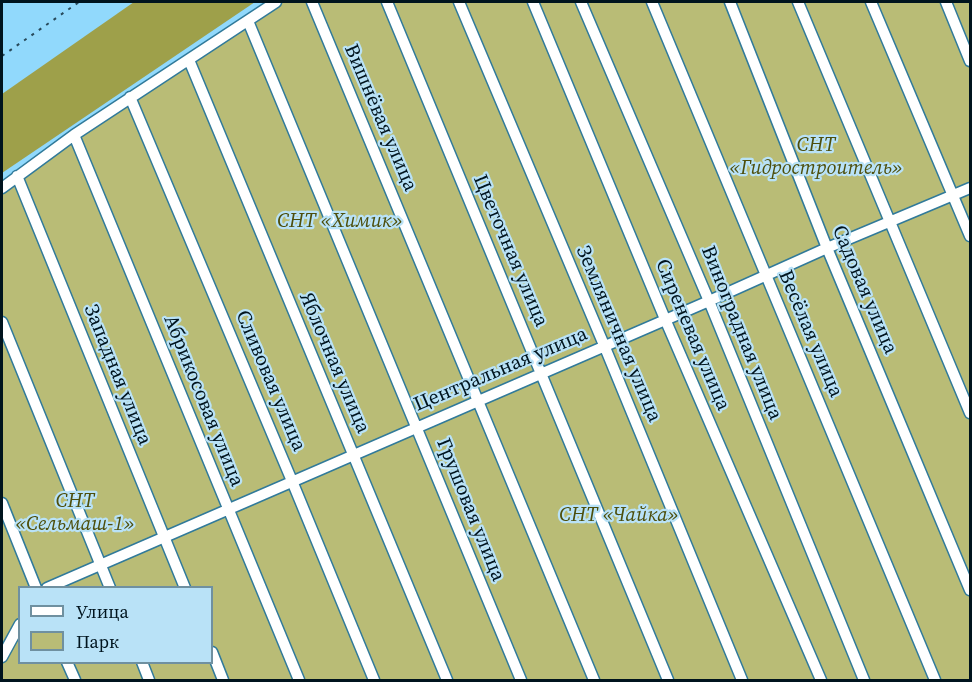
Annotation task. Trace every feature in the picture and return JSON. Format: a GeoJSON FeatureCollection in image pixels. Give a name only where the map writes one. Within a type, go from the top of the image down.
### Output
{"type":"FeatureCollection","features":[{"type":"Feature","properties":{"kind":"street"},"geometry":{"type":"LineString","coordinates":[[2,189],[16,176],[74,135],[276,2]]}},
{"type":"Feature","properties":{"kind":"street","name":"Вишнёвая улица"},"geometry":{"type":"LineString","coordinates":[[312,2],[594,681]]}},
{"type":"Feature","properties":{"kind":"street","name":"Цветочная улица"},"geometry":{"type":"LineString","coordinates":[[387,2],[668,681]]}},
{"type":"Feature","properties":{"kind":"street","name":"Земляничная улица"},"geometry":{"type":"LineString","coordinates":[[459,2],[604,345],[742,681]]}},
{"type":"Feature","properties":{"kind":"street","name":"Сиреневая улица"},"geometry":{"type":"LineString","coordinates":[[533,2],[665,319],[821,681]]}},
{"type":"Feature","properties":{"kind":"street","name":"Виноградная улица"},"geometry":{"type":"LineString","coordinates":[[581,2],[709,301],[864,681]]}},
{"type":"Feature","properties":{"kind":"street","name":"Весёлая улица"},"geometry":{"type":"LineString","coordinates":[[652,2],[935,681]]}},
{"type":"Feature","properties":{"kind":"street","name":"Садовая улица"},"geometry":{"type":"LineString","coordinates":[[730,2],[827,248],[970,590]]}},
{"type":"Feature","properties":{"kind":"street"},"geometry":{"type":"LineString","coordinates":[[798,2],[970,413]]}},
{"type":"Feature","properties":{"kind":"street"},"geometry":{"type":"LineString","coordinates":[[871,2],[970,236]]}},
{"type":"Feature","properties":{"kind":"street"},"geometry":{"type":"LineString","coordinates":[[946,2],[970,61]]}},
{"type":"Feature","properties":{"kind":"street","name":"Грушовая улица"},"geometry":{"type":"LineString","coordinates":[[248,21],[521,681]]}},
{"type":"Feature","properties":{"kind":"street","name":"Яблочная улица"},"geometry":{"type":"LineString","coordinates":[[189,60],[447,681]]}},
{"type":"Feature","properties":{"kind":"street","name":"Сливовая улица"},"geometry":{"type":"LineString","coordinates":[[130,97],[374,681]]}},
{"type":"Feature","properties":{"kind":"street","name":"Абрикосовая улица"},"geometry":{"type":"LineString","coordinates":[[74,135],[299,681]]}},
{"type":"Feature","properties":{"kind":"street","name":"Западная улица"},"geometry":{"type":"LineString","coordinates":[[16,176],[184,586]]}},
{"type":"Feature","properties":{"kind":"street","name":"Центральная улица"},"geometry":{"type":"LineString","coordinates":[[51,586],[970,188]]}},
{"type":"Feature","properties":{"kind":"street"},"geometry":{"type":"LineString","coordinates":[[2,322],[109,586]]}},
{"type":"Feature","properties":{"kind":"street"},"geometry":{"type":"LineString","coordinates":[[2,505],[35,586]]}},
{"type":"Feature","properties":{"kind":"street"},"geometry":{"type":"LineString","coordinates":[[2,657],[18,628]]}},
{"type":"Feature","properties":{"kind":"street"},"geometry":{"type":"LineString","coordinates":[[213,655],[223,681]]}},
{"type":"Feature","properties":{"kind":"street"},"geometry":{"type":"LineString","coordinates":[[67,664],[75,681]]}},
{"type":"Feature","properties":{"kind":"street"},"geometry":{"type":"LineString","coordinates":[[142,664],[149,681]]}},
{"type":"Feature","properties":{"kind":"green space"},"geometry":{"type":"Polygon","coordinates":[[[276,2],[970,2],[970,680],[2,680],[2,187],[276,2]]]}},
{"type":"Feature","properties":{"kind":"shaded area"},"geometry":{"type":"Polygon","coordinates":[[[134,2],[255,2],[2,173],[2,94],[134,2]]]}},
{"type":"Feature","properties":{"kind":"railway"},"geometry":{"type":"LineString","coordinates":[[2,56],[79,2]]}},
{"type":"Feature","properties":{"kind":"park label","name":"СНТ «Гидростроитель»"},"geometry":{"type":"Point","coordinates":[816,158]}},
{"type":"Feature","properties":{"kind":"park label","name":"СНТ «Химик»"},"geometry":{"type":"Point","coordinates":[340,222]}},
{"type":"Feature","properties":{"kind":"park label","name":"СНТ «Сельмаш-1»"},"geometry":{"type":"Point","coordinates":[75,514]}},
{"type":"Feature","properties":{"kind":"park label","name":"СНТ «Чайка»"},"geometry":{"type":"Point","coordinates":[619,516]}}]}
